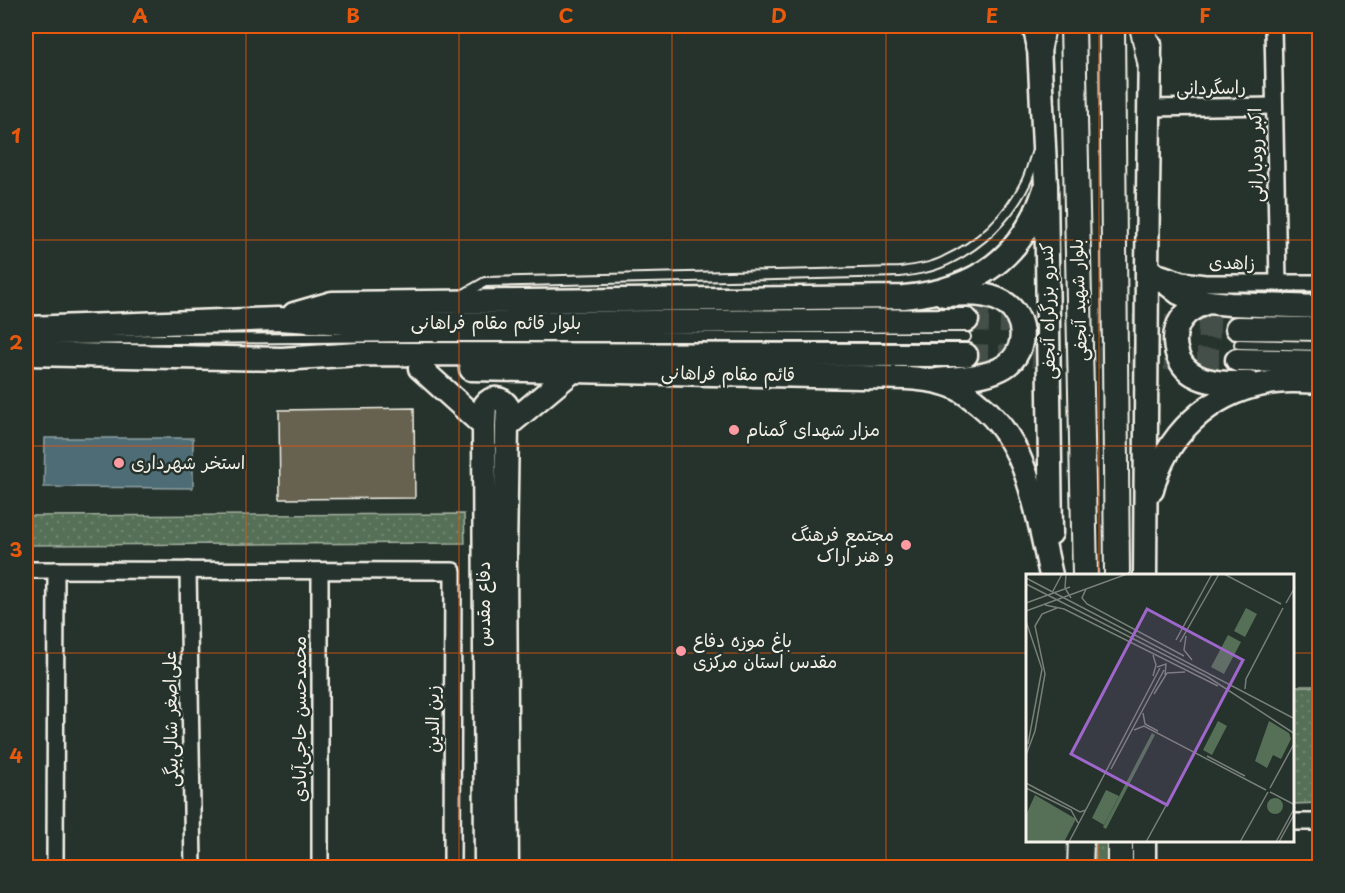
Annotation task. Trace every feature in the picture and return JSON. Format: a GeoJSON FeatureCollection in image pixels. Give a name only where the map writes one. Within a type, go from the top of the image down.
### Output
{"type":"FeatureCollection","features":[{"type":"Feature","properties":{"kind":"main road","name":"بلوار شهید آنجفی"},"geometry":{"type":"LineString","coordinates":[[1073,26],[1085,574]]}},
{"type":"Feature","properties":{"kind":"main road","name":"بلوار شهید آنجفی"},"geometry":{"type":"LineString","coordinates":[[1112,26],[1118,574]]}},
{"type":"Feature","properties":{"kind":"main road"},"geometry":{"type":"LineString","coordinates":[[1142,26],[1150,62]]}},
{"type":"Feature","properties":{"kind":"main road"},"geometry":{"type":"LineString","coordinates":[[1080,867],[1081,842]]}},
{"type":"Feature","properties":{"kind":"main road"},"geometry":{"type":"LineString","coordinates":[[1120,842],[1120,867]]}},
{"type":"Feature","properties":{"kind":"street"},"geometry":{"type":"LineString","coordinates":[[1145,574],[1151,26]]}},
{"type":"Feature","properties":{"kind":"street","name":"اکبر رودبارانی"},"geometry":{"type":"LineString","coordinates":[[1273,26],[1278,283]]}},
{"type":"Feature","properties":{"kind":"street","name":"کندرو بزرگراه آنجفی"},"geometry":{"type":"LineString","coordinates":[[1038,33],[1046,186],[1051,574]]}},
{"type":"Feature","properties":{"kind":"street","name":"راسگردانی"},"geometry":{"type":"LineString","coordinates":[[1149,108],[1274,106]]}},
{"type":"Feature","properties":{"kind":"street"},"geometry":{"type":"LineString","coordinates":[[928,295],[974,278],[1002,260],[1029,226],[1041,203],[1046,186]]}},
{"type":"Feature","properties":{"kind":"street"},"geometry":{"type":"LineString","coordinates":[[1147,268],[1179,293],[1190,298],[1230,304],[1320,307]]}},
{"type":"Feature","properties":{"kind":"street","name":"زاهدی"},"geometry":{"type":"LineString","coordinates":[[1147,268],[1182,280],[1205,283],[1320,283]]}},
{"type":"Feature","properties":{"kind":"street"},"geometry":{"type":"LineString","coordinates":[[278,319],[332,303],[904,297],[972,294],[995,298],[1009,306],[1019,319],[1022,335],[1019,351],[1009,364],[994,372],[933,380]]}},
{"type":"Feature","properties":{"kind":"street"},"geometry":{"type":"LineString","coordinates":[[1208,302],[1192,309],[1178,327],[1176,352],[1185,367],[1206,380],[1265,384]]}},
{"type":"Feature","properties":{"kind":"street","name":"بلوار قائم مقام فراهانی"},"geometry":{"type":"LineString","coordinates":[[26,327],[278,319],[361,324],[966,338]]}},
{"type":"Feature","properties":{"kind":"street"},"geometry":{"type":"LineString","coordinates":[[1238,344],[1320,329]]}},
{"type":"Feature","properties":{"kind":"street","name":"بلوار قائم مقام فراهانی"},"geometry":{"type":"LineString","coordinates":[[26,354],[282,359],[358,354],[966,338]]}},
{"type":"Feature","properties":{"kind":"street"},"geometry":{"type":"LineString","coordinates":[[1238,344],[1320,362]]}},
{"type":"Feature","properties":{"kind":"street","name":"قائم مقام فراهانی"},"geometry":{"type":"LineString","coordinates":[[282,359],[332,370],[420,368],[933,380],[957,388],[972,398],[985,408],[1007,435],[1023,464],[1051,574]]}},
{"type":"Feature","properties":{"kind":"street"},"geometry":{"type":"LineString","coordinates":[[420,368],[484,426]]}},
{"type":"Feature","properties":{"kind":"street"},"geometry":{"type":"LineString","coordinates":[[507,426],[573,371]]}},
{"type":"Feature","properties":{"kind":"street"},"geometry":{"type":"LineString","coordinates":[[1145,518],[1154,480],[1161,463],[1180,432],[1192,419],[1219,400],[1249,387],[1281,382],[1320,382]]}},
{"type":"Feature","properties":{"kind":"street","name":"دفاع مقدس"},"geometry":{"type":"LineString","coordinates":[[486,867],[484,426],[485,405],[495,399],[503,400],[508,407],[505,555],[507,867]]}},
{"type":"Feature","properties":{"kind":"street"},"geometry":{"type":"LineString","coordinates":[[26,570],[320,571]]}},
{"type":"Feature","properties":{"kind":"street"},"geometry":{"type":"LineString","coordinates":[[55,867],[56,570]]}},
{"type":"Feature","properties":{"kind":"street","name":"علی‌اصغر شالی‌بیگی"},"geometry":{"type":"LineString","coordinates":[[188,570],[193,867]]}},
{"type":"Feature","properties":{"kind":"street","name":"زین الدین"},"geometry":{"type":"LineString","coordinates":[[320,571],[453,571],[452,867]]}},
{"type":"Feature","properties":{"kind":"street","name":"محمدحسن حاجی‌آبادی"},"geometry":{"type":"LineString","coordinates":[[320,571],[320,867]]}},
{"type":"Feature","properties":{"kind":"street"},"geometry":{"type":"LineString","coordinates":[[1294,822],[1320,822]]}},
{"type":"Feature","properties":{"kind":"street"},"geometry":{"type":"LineString","coordinates":[[1069,842],[1074,867]]}},
{"type":"Feature","properties":{"kind":"street"},"geometry":{"type":"LineString","coordinates":[[1144,842],[1144,867]]}},
{"type":"Feature","properties":{"kind":"lane"},"geometry":{"type":"LineString","coordinates":[[448,302],[485,282],[900,272],[924,269],[944,262],[975,244],[1004,216],[1027,181],[1043,133]]}},
{"type":"Feature","properties":{"kind":"lane"},"geometry":{"type":"LineString","coordinates":[[26,343],[51,340],[420,337],[966,338]]}},
{"type":"Feature","properties":{"kind":"lane"},"geometry":{"type":"LineString","coordinates":[[1238,344],[1320,346]]}},
{"type":"Feature","properties":{"kind":"green space"},"geometry":{"type":"Polygon","coordinates":[[[464,514],[465,543],[26,545],[26,516],[464,514]]]}},
{"type":"Feature","properties":{"kind":"green space"},"geometry":{"type":"Polygon","coordinates":[[[1294,686],[1319,686],[1319,803],[1294,804],[1294,686]]]}},
{"type":"Feature","properties":{"kind":"green space"},"geometry":{"type":"Polygon","coordinates":[[[1095,842],[1108,842],[1108,867],[1095,867],[1095,842]]]}},
{"type":"Feature","properties":{"kind":"water","name":"استخر شهرداری"},"geometry":{"type":"Polygon","coordinates":[[[45,438],[193,438],[193,488],[44,487],[45,438]]]}},
{"type":"Feature","properties":{"kind":"building"},"geometry":{"type":"Polygon","coordinates":[[[414,408],[415,498],[280,499],[279,410],[414,408]]]}},
{"type":"Feature","properties":{"kind":"tunnel"},"geometry":{"type":"LineString","coordinates":[[967,320],[1237,328]]}},
{"type":"Feature","properties":{"kind":"tunnel"},"geometry":{"type":"LineString","coordinates":[[966,355],[1237,360]]}},
{"type":"Feature","properties":{"kind":"place","name":"مزار شهدای گمنام"},"geometry":{"type":"Point","coordinates":[734,430]}},
{"type":"Feature","properties":{"kind":"place","name":"استخر شهرداری"},"geometry":{"type":"Point","coordinates":[119,463]}},
{"type":"Feature","properties":{"kind":"place","name":"مجتمع فرهنگ و هنر اراک"},"geometry":{"type":"Point","coordinates":[906,545]}},
{"type":"Feature","properties":{"kind":"place","name":"باغ موزه دفاع مقدس استان مرکزی"},"geometry":{"type":"Point","coordinates":[681,651]}}]}
